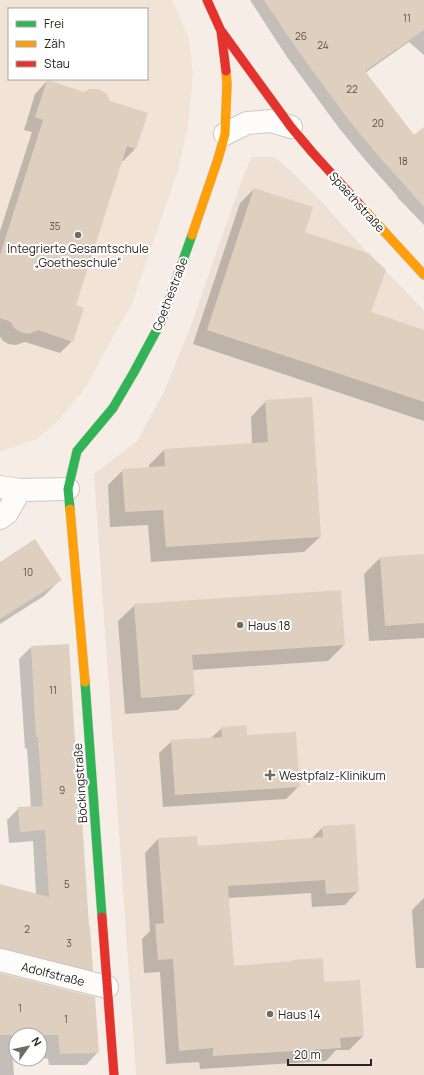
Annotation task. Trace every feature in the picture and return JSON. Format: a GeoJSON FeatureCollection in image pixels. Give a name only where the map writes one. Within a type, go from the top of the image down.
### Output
{"type":"FeatureCollection","features":[{"type":"Feature","properties":{"kind":"street","name":"Goethestraße"},"geometry":{"type":"LineString","coordinates":[[68,489],[77,451],[113,408],[161,322],[218,159],[224,134],[227,84],[221,30],[207,0]]}},
{"type":"Feature","properties":{"kind":"street","name":"Spaethstraße"},"geometry":{"type":"LineString","coordinates":[[221,30],[312,152],[424,275]]}},
{"type":"Feature","properties":{"kind":"street"},"geometry":{"type":"LineString","coordinates":[[224,134],[247,123],[253,122],[271,121],[292,127]]}},
{"type":"Feature","properties":{"kind":"street"},"geometry":{"type":"LineString","coordinates":[[0,518],[7,513],[10,488],[68,489]]}},
{"type":"Feature","properties":{"kind":"street","name":"Böckingstraße"},"geometry":{"type":"LineString","coordinates":[[68,489],[80,618],[114,1075]]}},
{"type":"Feature","properties":{"kind":"street","name":"Adolfstraße"},"geometry":{"type":"LineString","coordinates":[[0,960],[107,987]]}},
{"type":"Feature","properties":{"kind":"shaded area","name":"Integrierte Gesamtschule „Goetheschule“"},"geometry":{"type":"Polygon","coordinates":[[[0,0],[172,0],[189,39],[193,73],[188,126],[178,170],[133,301],[85,388],[59,420],[37,439],[0,451],[0,0]]]}},
{"type":"Feature","properties":{"kind":"shaded area","name":"Westpfalz-Klinikum"},"geometry":{"type":"Polygon","coordinates":[[[252,157],[274,157],[291,171],[424,310],[424,1075],[136,1075],[94,474],[137,441],[164,392],[190,328],[245,171],[252,157]]]}},
{"type":"Feature","properties":{"kind":"building"},"geometry":{"type":"Polygon","coordinates":[[[264,0],[424,0],[424,30],[365,71],[414,135],[424,127],[424,207],[348,119],[296,48],[264,0]]]}},
{"type":"Feature","properties":{"kind":"building"},"geometry":{"type":"Polygon","coordinates":[[[47,80],[84,92],[89,89],[98,89],[106,93],[110,101],[148,113],[136,149],[127,146],[76,305],[84,308],[73,342],[38,330],[29,334],[21,332],[14,328],[11,322],[0,318],[0,255],[43,120],[35,117],[47,80]]]}},
{"type":"Feature","properties":{"kind":"building"},"geometry":{"type":"Polygon","coordinates":[[[254,188],[313,207],[305,232],[368,253],[386,270],[371,312],[424,330],[424,402],[207,330],[254,188]]]}},
{"type":"Feature","properties":{"kind":"building"},"geometry":{"type":"Polygon","coordinates":[[[312,397],[321,537],[166,547],[163,510],[125,512],[122,469],[165,466],[164,449],[268,442],[265,400],[312,397]]]}},
{"type":"Feature","properties":{"kind":"building"},"geometry":{"type":"Polygon","coordinates":[[[35,539],[62,580],[0,619],[0,562],[35,539]]]}},
{"type":"Feature","properties":{"kind":"building"},"geometry":{"type":"Polygon","coordinates":[[[424,554],[424,623],[385,626],[380,557],[424,554]]]}},
{"type":"Feature","properties":{"kind":"building","name":"Haus 18"},"geometry":{"type":"Polygon","coordinates":[[[341,590],[345,645],[192,655],[195,694],[141,698],[134,604],[341,590]]]}},
{"type":"Feature","properties":{"kind":"building"},"geometry":{"type":"Polygon","coordinates":[[[69,644],[77,773],[79,773],[93,971],[0,948],[0,884],[49,897],[45,830],[20,832],[18,807],[43,806],[38,737],[36,737],[31,646],[69,644]]]}},
{"type":"Feature","properties":{"kind":"building"},"geometry":{"type":"Polygon","coordinates":[[[247,725],[247,735],[296,732],[300,787],[175,795],[171,740],[222,737],[221,727],[247,725]]]}},
{"type":"Feature","properties":{"kind":"building"},"geometry":{"type":"Polygon","coordinates":[[[355,824],[359,892],[326,894],[325,880],[228,886],[234,966],[323,958],[324,982],[360,980],[364,1036],[340,1038],[341,1048],[213,1056],[213,1048],[179,1051],[173,959],[158,960],[155,924],[164,923],[158,838],[197,836],[198,846],[323,837],[322,826],[355,824]]]}},
{"type":"Feature","properties":{"kind":"building"},"geometry":{"type":"Polygon","coordinates":[[[0,973],[95,997],[99,1053],[60,1054],[58,1035],[48,1035],[48,1027],[8,1027],[8,1035],[0,1035],[0,973]]]}},
{"type":"Feature","properties":{"kind":"traffic: fast"},"geometry":{"type":"LineString","coordinates":[[70,509],[68,489],[77,451],[113,408],[161,322],[192,235]]}},
{"type":"Feature","properties":{"kind":"traffic: fast"},"geometry":{"type":"LineString","coordinates":[[85,682],[102,917]]}},
{"type":"Feature","properties":{"kind":"traffic: slow"},"geometry":{"type":"LineString","coordinates":[[192,235],[225,134],[227,84],[226,71]]}},
{"type":"Feature","properties":{"kind":"traffic: slow"},"geometry":{"type":"LineString","coordinates":[[360,205],[424,275]]}},
{"type":"Feature","properties":{"kind":"traffic: slow"},"geometry":{"type":"LineString","coordinates":[[70,509],[85,682]]}},
{"type":"Feature","properties":{"kind":"traffic: jam"},"geometry":{"type":"LineString","coordinates":[[207,0],[221,31],[226,71]]}},
{"type":"Feature","properties":{"kind":"traffic: jam"},"geometry":{"type":"LineString","coordinates":[[222,32],[291,127],[360,205]]}},
{"type":"Feature","properties":{"kind":"traffic: jam"},"geometry":{"type":"LineString","coordinates":[[102,917],[114,1075]]}},
{"type":"Feature","properties":{"kind":"place","name":"Integrierte Gesamtschule „Goetheschule“"},"geometry":{"type":"Point","coordinates":[78,235]}},
{"type":"Feature","properties":{"kind":"place","name":"Haus 18"},"geometry":{"type":"Point","coordinates":[240,625]}},
{"type":"Feature","properties":{"kind":"place","name":"Westpfalz-Klinikum"},"geometry":{"type":"Point","coordinates":[270,775]}},
{"type":"Feature","properties":{"kind":"place","name":"Haus 14"},"geometry":{"type":"Point","coordinates":[270,1014]}}]}
